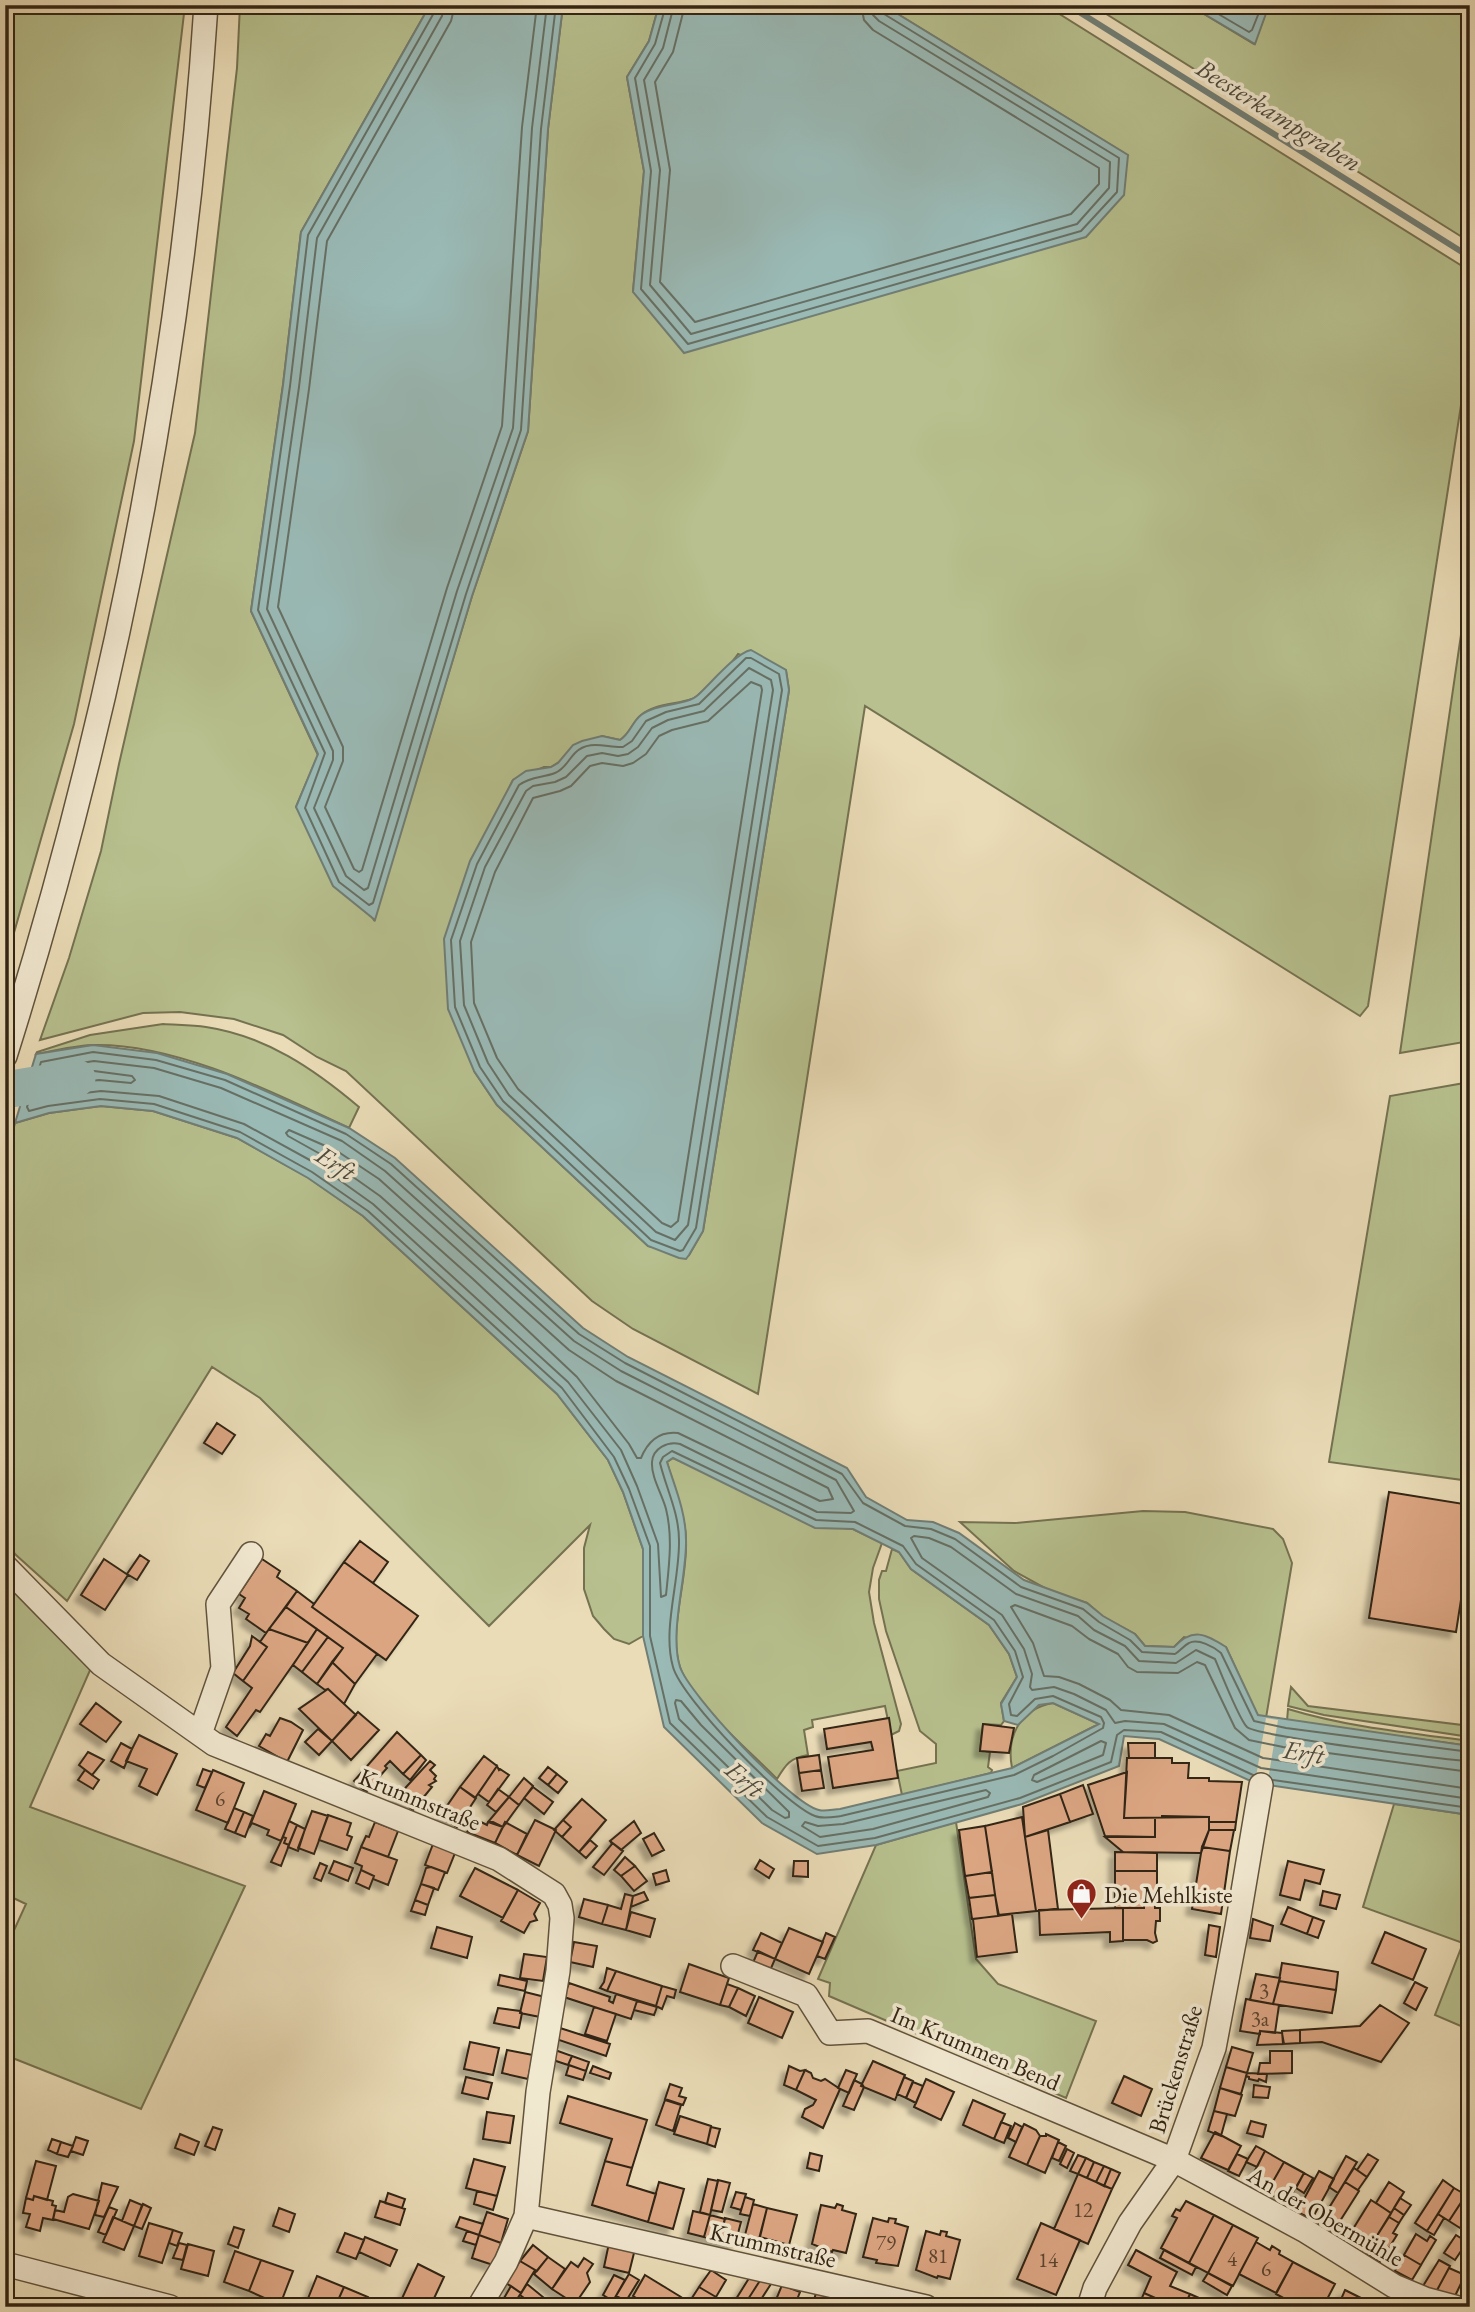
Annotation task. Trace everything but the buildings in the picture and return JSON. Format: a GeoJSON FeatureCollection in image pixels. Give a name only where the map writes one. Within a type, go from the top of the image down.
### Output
{"type":"FeatureCollection","features":[{"type":"Feature","properties":{"kind":"street"},"geometry":{"type":"LineString","coordinates":[[7,1051],[77,806],[113,657],[141,522],[164,390],[184,246],[206,5]]}},
{"type":"Feature","properties":{"kind":"street"},"geometry":{"type":"LineString","coordinates":[[200,1734],[223,1668],[218,1604],[251,1554]]}},
{"type":"Feature","properties":{"kind":"street","name":"Krummstraße"},"geometry":{"type":"LineString","coordinates":[[5,1566],[101,1664],[214,1744],[499,1859],[554,1894],[560,1905],[562,1918],[558,1971],[538,2092],[526,2216],[506,2262],[479,2307]]}},
{"type":"Feature","properties":{"kind":"street","name":"Brückenstraße"},"geometry":{"type":"LineString","coordinates":[[1089,2307],[1095,2288],[1130,2223],[1174,2160],[1214,2048],[1262,1785]]}},
{"type":"Feature","properties":{"kind":"street","name":"Im Krummen Bend"},"geometry":{"type":"LineString","coordinates":[[733,1966],[806,1995],[830,2033],[868,2031],[1174,2160]]}},
{"type":"Feature","properties":{"kind":"street","name":"An der Obermühle"},"geometry":{"type":"LineString","coordinates":[[1174,2160],[1304,2230],[1394,2286],[1424,2299],[1455,2307]]}},
{"type":"Feature","properties":{"kind":"street","name":"Krummstraße"},"geometry":{"type":"LineString","coordinates":[[526,2216],[926,2307]]}},
{"type":"Feature","properties":{"kind":"street"},"geometry":{"type":"LineString","coordinates":[[5,2264],[111,2299],[170,2307]]}},
{"type":"Feature","properties":{"kind":"green space"},"geometry":{"type":"Polygon","coordinates":[[[5,5],[185,5],[134,441],[74,724],[5,964],[5,5]]]}},
{"type":"Feature","properties":{"kind":"green space"},"geometry":{"type":"Polygon","coordinates":[[[240,5],[430,5],[301,232],[283,385],[251,611],[318,755],[296,807],[374,920],[472,596],[528,431],[548,129],[563,5],[659,5],[649,41],[627,77],[644,171],[633,291],[1127,155],[883,5],[1045,5],[1470,271],[1470,347],[1368,1006],[1360,1016],[865,706],[758,1394],[633,1329],[592,1301],[346,1071],[317,1057],[283,1035],[234,1019],[180,1012],[143,1013],[40,1040],[69,958],[101,851],[195,433],[237,68],[240,5]],[[738,654],[696,697],[646,712],[620,740],[602,736],[551,767],[544,767],[513,780],[495,817],[474,1071],[497,1105],[648,1246],[689,1255],[703,1231],[789,690],[786,671],[738,654]]]}},
{"type":"Feature","properties":{"kind":"green space"},"geometry":{"type":"Polygon","coordinates":[[[1092,5],[1189,5],[1254,44],[1269,5],[1470,5],[1470,242],[1092,5]]]}},
{"type":"Feature","properties":{"kind":"green space"},"geometry":{"type":"Polygon","coordinates":[[[1470,573],[1470,1041],[1400,1053],[1470,573]]]}},
{"type":"Feature","properties":{"kind":"green space"},"geometry":{"type":"Polygon","coordinates":[[[163,1024],[228,1031],[288,1056],[307,1067],[359,1107],[349,1128],[258,1086],[160,1053],[95,1045],[36,1054],[90,1035],[163,1024]]]}},
{"type":"Feature","properties":{"kind":"green space"},"geometry":{"type":"Polygon","coordinates":[[[1470,1082],[1470,1481],[1329,1462],[1390,1096],[1470,1082]]]}},
{"type":"Feature","properties":{"kind":"green space"},"geometry":{"type":"Polygon","coordinates":[[[101,1106],[153,1111],[237,1138],[309,1178],[363,1216],[557,1394],[608,1460],[623,1492],[643,1549],[643,1636],[629,1644],[614,1639],[593,1616],[584,1589],[584,1548],[590,1525],[489,1626],[260,1398],[212,1367],[67,1601],[16,1555],[5,1541],[5,1161],[15,1123],[49,1113],[101,1106]]]}},
{"type":"Feature","properties":{"kind":"green space"},"geometry":{"type":"Polygon","coordinates":[[[673,1458],[836,1527],[853,1529],[882,1543],[873,1568],[869,1592],[874,1623],[901,1724],[899,1731],[891,1735],[885,1706],[812,1720],[813,1727],[804,1730],[808,1755],[789,1762],[777,1779],[709,1711],[687,1681],[677,1653],[677,1621],[686,1540],[682,1511],[667,1462],[673,1458]]]}},
{"type":"Feature","properties":{"kind":"green space"},"geometry":{"type":"Polygon","coordinates":[[[1143,1511],[1185,1512],[1273,1529],[1283,1539],[1292,1563],[1266,1718],[1257,1715],[1226,1647],[1184,1637],[1174,1647],[1145,1646],[1135,1634],[1103,1617],[1087,1603],[1052,1592],[1014,1571],[960,1522],[1015,1523],[1143,1511]]]}},
{"type":"Feature","properties":{"kind":"green space"},"geometry":{"type":"Polygon","coordinates":[[[892,1549],[899,1552],[911,1569],[989,1625],[1009,1654],[1017,1677],[1001,1703],[1004,1721],[1001,1725],[983,1724],[980,1750],[990,1752],[988,1767],[992,1770],[991,1773],[902,1795],[897,1771],[936,1763],[936,1744],[920,1731],[886,1631],[879,1599],[879,1580],[882,1571],[886,1571],[892,1549]]]}},
{"type":"Feature","properties":{"kind":"green space"},"geometry":{"type":"Polygon","coordinates":[[[5,1579],[91,1668],[30,1807],[245,1886],[141,2109],[5,2055],[5,1950],[26,1904],[5,1894],[5,1579]]]}},
{"type":"Feature","properties":{"kind":"green space"},"geometry":{"type":"Polygon","coordinates":[[[1291,1687],[1308,1706],[1470,1726],[1470,1737],[1324,1715],[1288,1706],[1291,1687]]]}},
{"type":"Feature","properties":{"kind":"green space"},"geometry":{"type":"Polygon","coordinates":[[[1053,1703],[1099,1724],[1012,1768],[1011,1745],[1018,1726],[1032,1711],[1053,1703]]]}},
{"type":"Feature","properties":{"kind":"green space"},"geometry":{"type":"Polygon","coordinates":[[[1288,1709],[1355,1725],[1470,1741],[1470,1746],[1287,1721],[1288,1709]]]}},
{"type":"Feature","properties":{"kind":"green space"},"geometry":{"type":"Polygon","coordinates":[[[1394,1804],[1470,1815],[1470,2030],[1435,2015],[1463,1943],[1363,1907],[1394,1804]]]}},
{"type":"Feature","properties":{"kind":"green space"},"geometry":{"type":"Polygon","coordinates":[[[956,1822],[976,1959],[998,1984],[1096,2021],[1066,2098],[829,1996],[830,1983],[818,1979],[876,1845],[956,1822]]]}},
{"type":"Feature","properties":{"kind":"water"},"geometry":{"type":"Polygon","coordinates":[[[430,5],[563,5],[548,129],[528,431],[472,596],[375,920],[333,886],[296,807],[318,754],[251,611],[283,385],[301,232],[430,5]]]}},
{"type":"Feature","properties":{"kind":"water"},"geometry":{"type":"Polygon","coordinates":[[[659,5],[883,5],[1128,155],[1124,195],[1086,237],[684,353],[633,292],[644,171],[627,77],[649,41],[659,5]]]}},
{"type":"Feature","properties":{"kind":"water"},"geometry":{"type":"Polygon","coordinates":[[[1189,5],[1269,5],[1255,44],[1189,5]]]}},
{"type":"Feature","properties":{"kind":"water"},"geometry":{"type":"Polygon","coordinates":[[[751,650],[786,670],[789,690],[703,1231],[686,1259],[648,1246],[497,1105],[474,1071],[448,1009],[444,939],[470,861],[513,780],[526,771],[551,767],[558,763],[573,745],[582,741],[602,736],[620,740],[641,715],[655,708],[693,699],[731,662],[751,650]]]}},
{"type":"Feature","properties":{"kind":"water"},"geometry":{"type":"Polygon","coordinates":[[[93,1045],[157,1053],[227,1074],[349,1128],[395,1158],[583,1328],[628,1357],[847,1468],[866,1497],[907,1520],[933,1522],[959,1533],[1024,1580],[1087,1603],[1103,1616],[1135,1634],[1145,1646],[1174,1647],[1193,1635],[1205,1636],[1219,1642],[1226,1647],[1258,1715],[1470,1746],[1470,1815],[1255,1783],[1159,1739],[1124,1736],[1119,1766],[1022,1804],[876,1845],[817,1854],[762,1823],[664,1727],[643,1636],[643,1549],[623,1492],[608,1460],[557,1394],[363,1216],[308,1178],[237,1138],[153,1111],[101,1106],[49,1113],[15,1123],[36,1054],[93,1045]],[[673,1458],[667,1462],[680,1500],[686,1530],[686,1555],[676,1638],[680,1667],[687,1681],[743,1747],[806,1804],[821,1811],[840,1809],[1012,1768],[1099,1724],[1053,1703],[1039,1705],[1018,1725],[1004,1721],[1001,1704],[1017,1677],[1009,1654],[989,1625],[911,1569],[899,1552],[853,1529],[815,1528],[673,1458]]]}},
{"type":"Feature","properties":{"kind":"pier"},"geometry":{"type":"Polygon","coordinates":[[[1266,1718],[1278,1720],[1267,1786],[1255,1783],[1266,1718]]]}},
{"type":"Feature","properties":{"kind":"waterway","name":"Beesterkampgraben"},"geometry":{"type":"LineString","coordinates":[[1068,5],[1470,257]]}},
{"type":"Feature","properties":{"kind":"waterway","name":"Erft"},"geometry":{"type":"LineString","coordinates":[[5,1090],[77,1078]]}},
{"type":"Feature","properties":{"kind":"place","name":"Die Mehlkiste"},"geometry":{"type":"Point","coordinates":[1081,1921]}}]}
